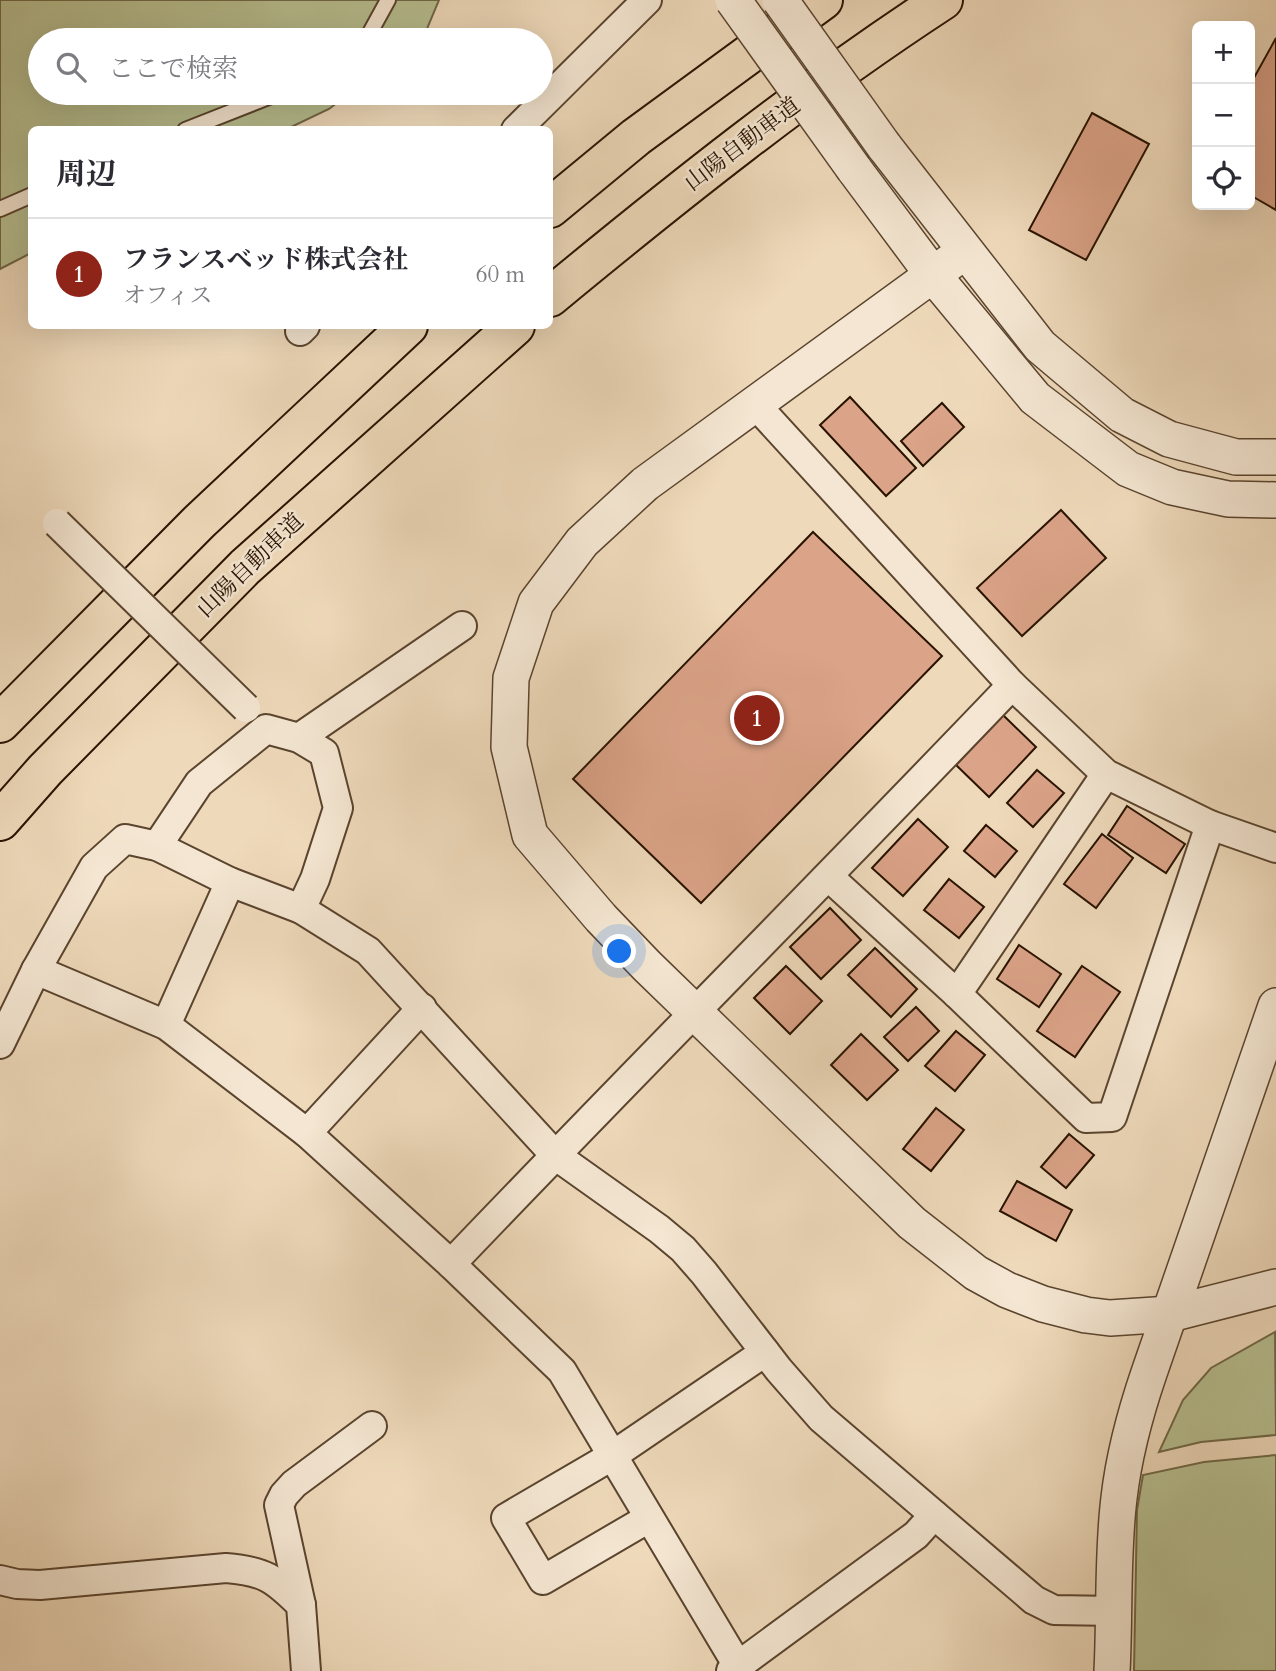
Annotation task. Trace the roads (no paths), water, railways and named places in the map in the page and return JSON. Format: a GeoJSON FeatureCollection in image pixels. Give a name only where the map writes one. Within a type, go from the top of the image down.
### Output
{"type":"FeatureCollection","features":[{"type":"Feature","properties":{"kind":"highway"},"geometry":{"type":"LineString","coordinates":[[553,206],[636,137],[823,0]]}},
{"type":"Feature","properties":{"kind":"highway","name":"山陽自動車道"},"geometry":{"type":"LineString","coordinates":[[553,295],[672,196],[890,35],[943,0]]}},
{"type":"Feature","properties":{"kind":"highway"},"geometry":{"type":"LineString","coordinates":[[0,723],[199,522],[405,329]]}},
{"type":"Feature","properties":{"kind":"highway","name":"山陽自動車道"},"geometry":{"type":"LineString","coordinates":[[0,821],[45,770],[245,567],[513,329]]}},
{"type":"Feature","properties":{"kind":"street"},"geometry":{"type":"LineString","coordinates":[[553,93],[647,0]]}},
{"type":"Feature","properties":{"kind":"street"},"geometry":{"type":"LineString","coordinates":[[733,0],[933,275],[1035,398],[1128,469],[1172,487],[1217,497],[1276,500]]}},
{"type":"Feature","properties":{"kind":"street"},"geometry":{"type":"LineString","coordinates":[[780,0],[884,146],[964,252],[1040,346],[1122,415],[1169,439],[1236,457],[1276,457]]}},
{"type":"Feature","properties":{"kind":"street"},"geometry":{"type":"LineString","coordinates":[[520,126],[541,105]]}},
{"type":"Feature","properties":{"kind":"street"},"geometry":{"type":"LineString","coordinates":[[964,252],[645,484],[582,542],[536,603],[511,678],[509,747],[530,835],[601,918],[695,1013],[912,1223],[976,1273],[1024,1298],[1086,1315],[1110,1318],[1170,1314],[1276,1287]]}},
{"type":"Feature","properties":{"kind":"street"},"geometry":{"type":"LineString","coordinates":[[755,404],[1012,685],[1105,774],[1210,825],[1276,848]]}},
{"type":"Feature","properties":{"kind":"street"},"geometry":{"type":"LineString","coordinates":[[51,518],[266,729],[299,738],[324,753],[338,808],[315,879],[301,909]]}},
{"type":"Feature","properties":{"kind":"street"},"geometry":{"type":"LineString","coordinates":[[299,738],[462,626]]}},
{"type":"Feature","properties":{"kind":"street"},"geometry":{"type":"LineString","coordinates":[[451,1264],[829,877],[1012,685]]}},
{"type":"Feature","properties":{"kind":"street"},"geometry":{"type":"LineString","coordinates":[[157,846],[199,783],[266,729]]}},
{"type":"Feature","properties":{"kind":"street"},"geometry":{"type":"LineString","coordinates":[[957,993],[1105,774]]}},
{"type":"Feature","properties":{"kind":"street"},"geometry":{"type":"LineString","coordinates":[[829,877],[957,993],[1086,1118],[1112,1117],[1210,825]]}},
{"type":"Feature","properties":{"kind":"street"},"geometry":{"type":"LineString","coordinates":[[0,1044],[36,970],[94,867],[125,839],[157,846],[230,882],[301,909],[368,951],[555,1155],[659,1228],[683,1249],[821,1418],[1034,1600],[1045,1607],[1063,1611],[1115,1611]]}},
{"type":"Feature","properties":{"kind":"street"},"geometry":{"type":"LineString","coordinates":[[166,1025],[230,882]]}},
{"type":"Feature","properties":{"kind":"street"},"geometry":{"type":"LineString","coordinates":[[36,970],[166,1025],[307,1133],[451,1264],[562,1371],[737,1670],[916,1535],[934,1515]]}},
{"type":"Feature","properties":{"kind":"street"},"geometry":{"type":"LineString","coordinates":[[1112,1671],[1116,1532],[1124,1465],[1139,1402],[1276,1006]]}},
{"type":"Feature","properties":{"kind":"street"},"geometry":{"type":"LineString","coordinates":[[307,1133],[422,1008]]}},
{"type":"Feature","properties":{"kind":"street"},"geometry":{"type":"LineString","coordinates":[[649,1518],[543,1580],[506,1518],[612,1456],[765,1352]]}},
{"type":"Feature","properties":{"kind":"street"},"geometry":{"type":"LineString","coordinates":[[306,1671],[301,1605],[279,1505],[294,1484],[372,1426]]}},
{"type":"Feature","properties":{"kind":"street"},"geometry":{"type":"LineString","coordinates":[[0,1580],[40,1585],[226,1568],[266,1575],[301,1605]]}},
{"type":"Feature","properties":{"kind":"lane"},"geometry":{"type":"LineString","coordinates":[[373,28],[388,0]]}},
{"type":"Feature","properties":{"kind":"lane"},"geometry":{"type":"LineString","coordinates":[[194,126],[248,105]]}},
{"type":"Feature","properties":{"kind":"lane"},"geometry":{"type":"LineString","coordinates":[[0,209],[28,197]]}},
{"type":"Feature","properties":{"kind":"place","name":"フランスベッド株式会社"},"geometry":{"type":"Point","coordinates":[757,718]}}]}
